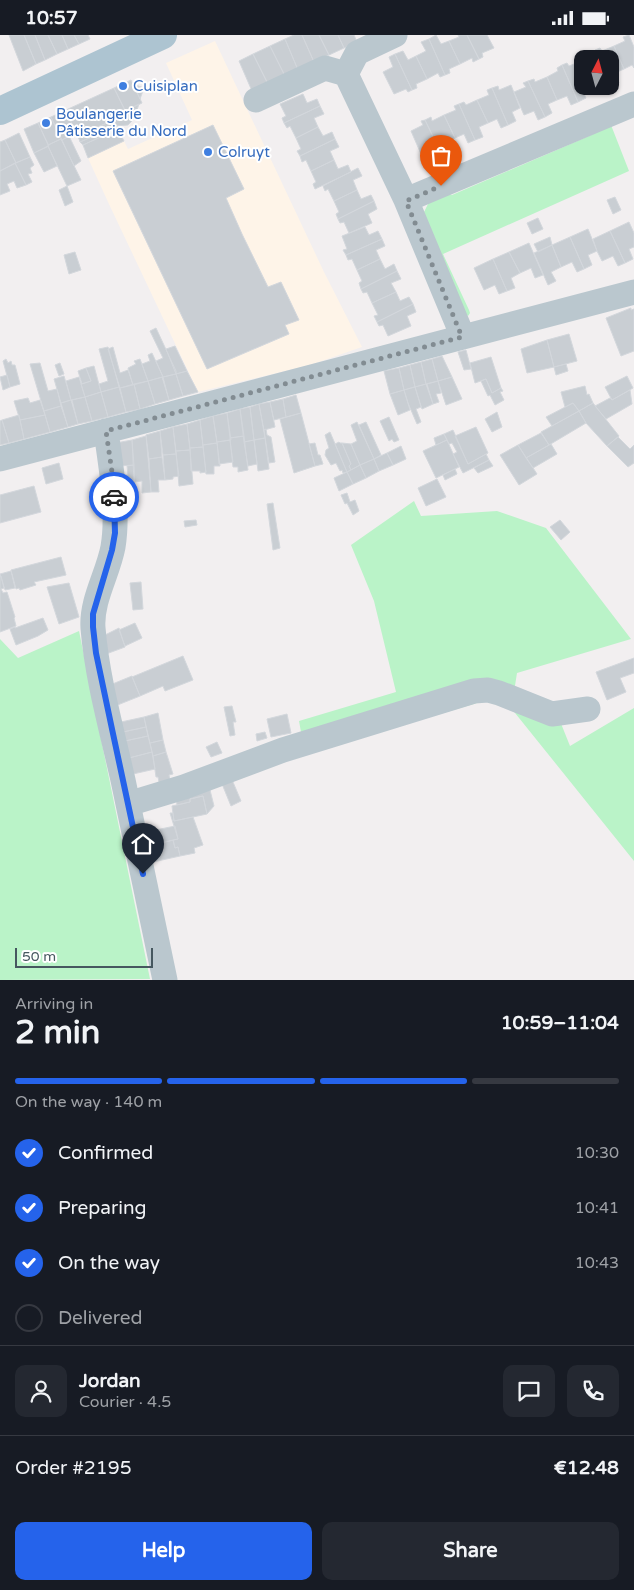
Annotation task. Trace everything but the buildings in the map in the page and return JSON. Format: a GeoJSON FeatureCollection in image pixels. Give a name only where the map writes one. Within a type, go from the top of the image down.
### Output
{"type":"FeatureCollection","features":[{"type":"Feature","properties":{"kind":"main road"},"geometry":{"type":"LineString","coordinates":[[0,111],[163,35]]}},
{"type":"Feature","properties":{"kind":"street"},"geometry":{"type":"LineString","coordinates":[[346,74],[357,53],[395,35]]}},
{"type":"Feature","properties":{"kind":"street"},"geometry":{"type":"LineString","coordinates":[[256,100],[325,68],[346,74],[406,201],[462,337]]}},
{"type":"Feature","properties":{"kind":"street"},"geometry":{"type":"LineString","coordinates":[[406,201],[634,104]]}},
{"type":"Feature","properties":{"kind":"street"},"geometry":{"type":"LineString","coordinates":[[0,459],[634,292]]}},
{"type":"Feature","properties":{"kind":"street"},"geometry":{"type":"LineString","coordinates":[[106,431],[113,479],[115,533],[112,550],[93,614],[93,627],[96,653],[165,980]]}},
{"type":"Feature","properties":{"kind":"street"},"geometry":{"type":"LineString","coordinates":[[128,804],[184,787],[282,750],[474,691],[488,690],[499,693],[552,713],[588,709]]}},
{"type":"Feature","properties":{"kind":"shaded area"},"geometry":{"type":"Polygon","coordinates":[[[215,41],[324,272],[362,347],[310,365],[198,392],[88,158],[124,141],[128,149],[192,120],[166,63],[215,41]]]}},
{"type":"Feature","properties":{"kind":"green space"},"geometry":{"type":"Polygon","coordinates":[[[611,125],[629,171],[443,254],[469,310],[468,316],[465,313],[423,214],[429,202],[443,192],[452,195],[611,125]]]}},
{"type":"Feature","properties":{"kind":"green space"},"geometry":{"type":"Polygon","coordinates":[[[414,501],[421,516],[497,511],[546,528],[631,639],[517,673],[514,692],[305,754],[299,721],[396,692],[374,601],[351,545],[414,501]]]}},
{"type":"Feature","properties":{"kind":"green space"},"geometry":{"type":"Polygon","coordinates":[[[79,631],[150,979],[0,980],[0,639],[18,658],[79,631]]]}},
{"type":"Feature","properties":{"kind":"green space"},"geometry":{"type":"Polygon","coordinates":[[[499,693],[560,721],[570,746],[634,708],[634,861],[499,693]]]}},
{"type":"Feature","properties":{"kind":"way so far"},"geometry":{"type":"LineString","coordinates":[[114,497],[106,431],[462,337],[406,201],[441,186]]}},
{"type":"Feature","properties":{"kind":"place","name":"Cuisiplan"},"geometry":{"type":"Point","coordinates":[123,86]}},
{"type":"Feature","properties":{"kind":"place","name":"Boulangerie Pâtisserie du Nord"},"geometry":{"type":"Point","coordinates":[46,123]}},
{"type":"Feature","properties":{"kind":"place","name":"Colruyt"},"geometry":{"type":"Point","coordinates":[208,152]}},
{"type":"Feature","properties":{"kind":"route"},"geometry":{"type":"LineString","coordinates":[[114,497],[115,533],[112,550],[93,614],[93,627],[96,653],[143,874]]}}]}
